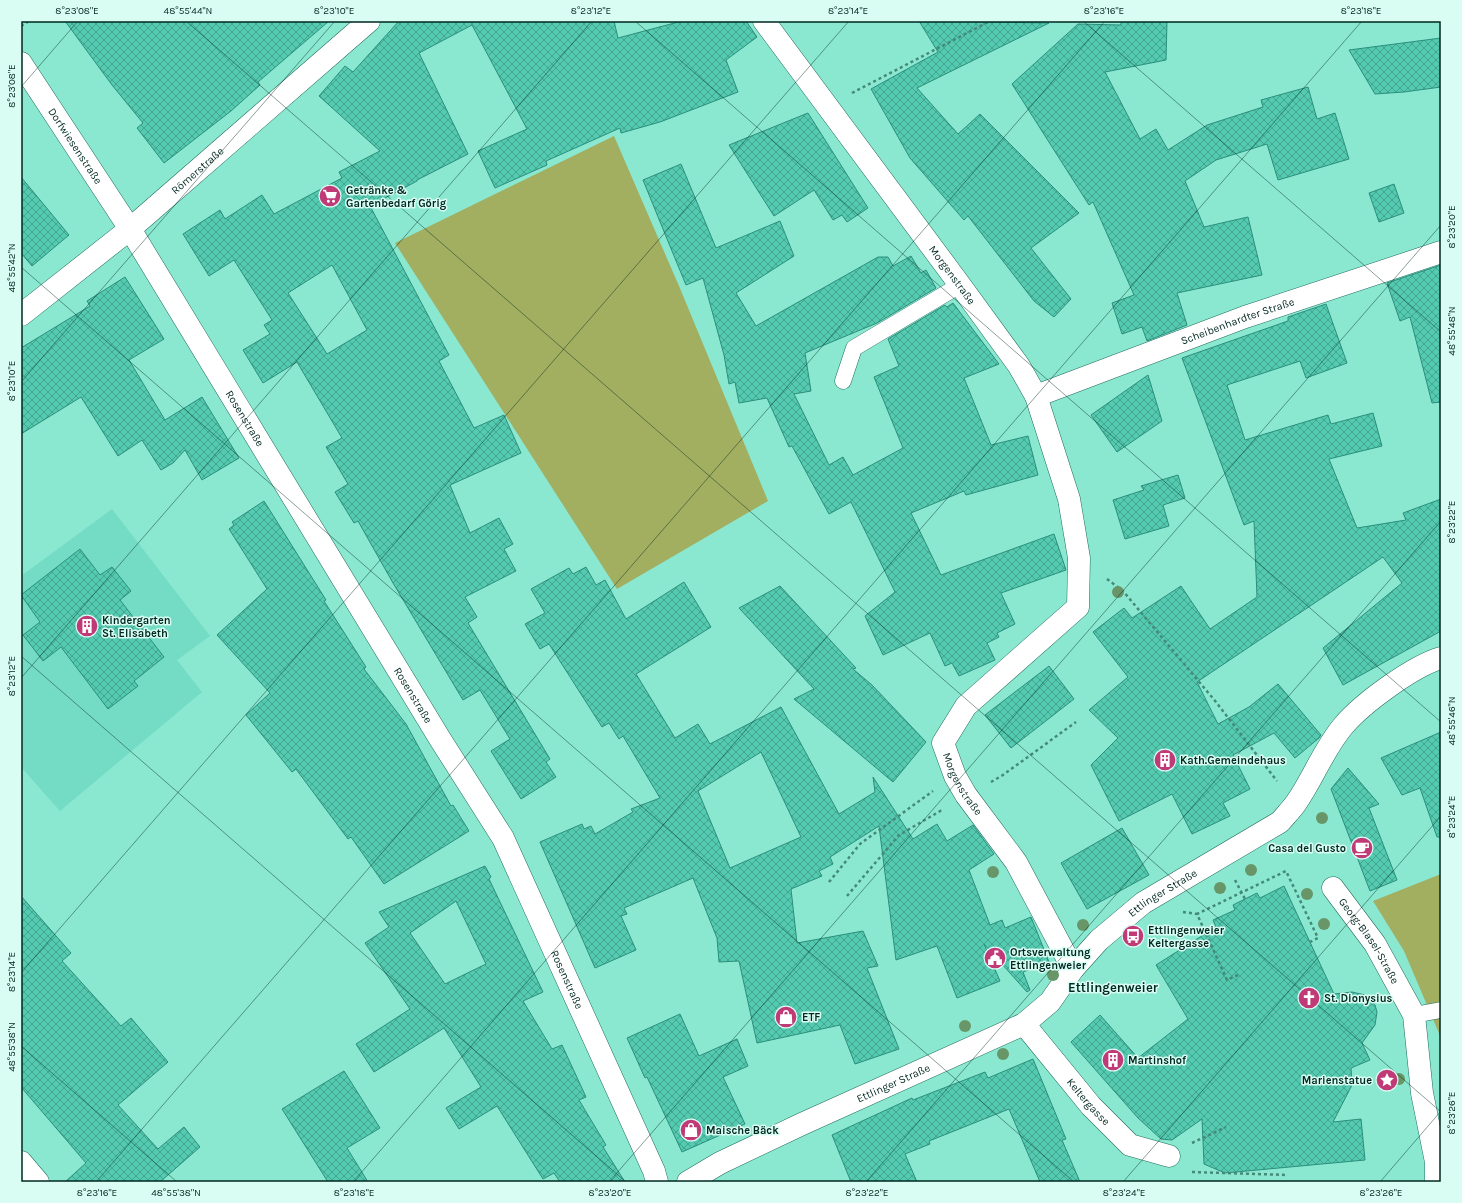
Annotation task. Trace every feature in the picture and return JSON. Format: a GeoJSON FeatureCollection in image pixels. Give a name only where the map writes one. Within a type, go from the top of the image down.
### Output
{"type":"FeatureCollection","features":[{"type":"Feature","properties":{"kind":"street","name":"Römerstraße"},"geometry":{"type":"LineString","coordinates":[[21,315],[130,229],[368,21]]}},
{"type":"Feature","properties":{"kind":"street","name":"Morgenstraße"},"geometry":{"type":"LineString","coordinates":[[764,21],[790,54],[826,106],[1019,366],[1036,396],[1069,499],[1079,558],[1078,607],[966,706],[943,743],[954,776],[966,795],[1016,862],[1073,969]]}},
{"type":"Feature","properties":{"kind":"street","name":"Dorfwiesenstraße"},"geometry":{"type":"LineString","coordinates":[[21,63],[130,229]]}},
{"type":"Feature","properties":{"kind":"street","name":"Rosenstraße"},"geometry":{"type":"LineString","coordinates":[[130,229],[436,733],[503,838],[654,1171],[657,1182]]}},
{"type":"Feature","properties":{"kind":"street","name":"Scheibenhardter Straße"},"geometry":{"type":"LineString","coordinates":[[1036,396],[1245,317],[1441,252]]}},
{"type":"Feature","properties":{"kind":"street","name":"Ettlinger Straße"},"geometry":{"type":"LineString","coordinates":[[688,1182],[720,1162],[1024,1024],[1050,1002],[1073,969],[1099,940],[1143,903],[1273,828],[1296,804],[1320,762],[1344,725],[1386,688],[1431,661],[1441,658]]}},
{"type":"Feature","properties":{"kind":"street","name":"Georg-Blasel-Straße"},"geometry":{"type":"LineString","coordinates":[[1334,888],[1375,944],[1414,1015],[1422,1093],[1436,1162],[1436,1182]]}},
{"type":"Feature","properties":{"kind":"street","name":"Keltergasse"},"geometry":{"type":"LineString","coordinates":[[1024,1024],[1091,1106],[1130,1145],[1169,1156]]}},
{"type":"Feature","properties":{"kind":"lane"},"geometry":{"type":"LineString","coordinates":[[842,381],[854,348],[960,285]]}},
{"type":"Feature","properties":{"kind":"lane"},"geometry":{"type":"LineString","coordinates":[[1414,1015],[1441,1010]]}},
{"type":"Feature","properties":{"kind":"path"},"geometry":{"type":"LineString","coordinates":[[21,26],[29,21]]}},
{"type":"Feature","properties":{"kind":"path"},"geometry":{"type":"LineString","coordinates":[[826,106],[990,21]]}},
{"type":"Feature","properties":{"kind":"path"},"geometry":{"type":"LineString","coordinates":[[1079,558],[1123,591],[1216,702],[1296,804]]}},
{"type":"Feature","properties":{"kind":"path"},"geometry":{"type":"LineString","coordinates":[[829,882],[860,844],[954,776]]}},
{"type":"Feature","properties":{"kind":"path"},"geometry":{"type":"LineString","coordinates":[[1177,911],[1197,914],[1286,871],[1318,938],[1310,942]]}},
{"type":"Feature","properties":{"kind":"path"},"geometry":{"type":"LineString","coordinates":[[1238,886],[1245,899]]}},
{"type":"Feature","properties":{"kind":"path"},"geometry":{"type":"LineString","coordinates":[[1197,914],[1227,980],[1238,975]]}},
{"type":"Feature","properties":{"kind":"path"},"geometry":{"type":"LineString","coordinates":[[1226,1127],[1209,1134],[1169,1156],[1194,1173],[1288,1175]]}},
{"type":"Feature","properties":{"kind":"shaded area"},"geometry":{"type":"Polygon","coordinates":[[[614,136],[679,286],[768,501],[617,589],[395,243],[614,136]]]}},
{"type":"Feature","properties":{"kind":"shaded area"},"geometry":{"type":"Polygon","coordinates":[[[112,509],[210,636],[177,660],[202,692],[60,811],[21,767],[21,576],[112,509]]]}},
{"type":"Feature","properties":{"kind":"shaded area"},"geometry":{"type":"Polygon","coordinates":[[[1441,874],[1441,1038],[1404,951],[1373,901],[1441,874]]]}},
{"type":"Feature","properties":{"kind":"building"},"geometry":{"type":"Polygon","coordinates":[[[65,21],[329,21],[258,82],[260,85],[231,111],[164,163],[137,128],[143,123],[112,85],[65,21]]]}},
{"type":"Feature","properties":{"kind":"building"},"geometry":{"type":"Polygon","coordinates":[[[399,21],[614,21],[618,38],[682,21],[746,21],[757,37],[726,60],[738,92],[660,122],[621,133],[620,128],[546,161],[547,165],[495,188],[478,151],[527,129],[472,25],[419,53],[468,154],[370,206],[449,355],[439,361],[474,428],[504,415],[521,453],[450,485],[470,533],[499,518],[513,544],[504,549],[516,571],[465,597],[477,617],[468,623],[550,759],[546,762],[556,777],[521,799],[491,751],[510,739],[480,690],[463,700],[358,521],[354,523],[335,492],[348,484],[326,447],[342,438],[297,362],[263,383],[243,350],[270,334],[264,325],[272,320],[234,260],[209,276],[183,234],[220,210],[225,219],[262,195],[274,214],[342,178],[339,172],[380,151],[319,96],[345,66],[353,72],[399,21]],[[332,265],[288,293],[327,354],[367,330],[332,265]]]}},
{"type":"Feature","properties":{"kind":"building"},"geometry":{"type":"Polygon","coordinates":[[[919,21],[1049,23],[917,88],[958,134],[980,114],[1079,213],[1031,248],[1071,299],[1054,317],[1034,301],[968,216],[964,220],[910,158],[871,89],[938,52],[919,21]]]}},
{"type":"Feature","properties":{"kind":"building"},"geometry":{"type":"Polygon","coordinates":[[[1121,21],[1167,21],[1166,60],[1105,72],[1140,139],[1156,129],[1168,150],[1207,125],[1263,107],[1261,100],[1308,87],[1317,119],[1335,113],[1349,159],[1278,180],[1267,144],[1216,160],[1185,181],[1204,227],[1248,217],[1262,275],[1177,293],[1187,325],[1147,341],[1142,327],[1122,334],[1112,303],[1134,295],[1093,202],[1089,205],[1012,84],[1078,24],[1121,25],[1121,21]]]}},
{"type":"Feature","properties":{"kind":"building"},"geometry":{"type":"Polygon","coordinates":[[[1441,38],[1441,87],[1404,92],[1375,94],[1349,50],[1441,38]]]}},
{"type":"Feature","properties":{"kind":"building"},"geometry":{"type":"Polygon","coordinates":[[[808,113],[868,208],[847,222],[842,215],[833,220],[814,190],[774,216],[729,145],[808,113]]]}},
{"type":"Feature","properties":{"kind":"building"},"geometry":{"type":"Polygon","coordinates":[[[681,164],[716,248],[780,221],[794,256],[736,293],[756,326],[878,257],[888,257],[893,266],[911,256],[921,273],[926,270],[936,288],[877,323],[805,353],[811,391],[794,394],[829,465],[843,457],[853,475],[903,448],[874,377],[899,366],[888,339],[945,305],[947,307],[953,303],[999,364],[964,378],[991,445],[1028,436],[1038,475],[966,495],[964,491],[911,513],[941,575],[1054,534],[1066,570],[1001,593],[1015,624],[997,633],[999,637],[987,643],[995,660],[959,676],[952,663],[945,666],[930,633],[883,655],[865,616],[895,592],[851,502],[829,514],[792,446],[789,447],[767,398],[739,403],[735,382],[729,384],[724,355],[703,278],[686,285],[665,234],[643,180],[681,164]]]}},
{"type":"Feature","properties":{"kind":"building"},"geometry":{"type":"Polygon","coordinates":[[[21,177],[69,235],[32,266],[21,253],[21,177]]]}},
{"type":"Feature","properties":{"kind":"building"},"geometry":{"type":"Polygon","coordinates":[[[1394,184],[1404,213],[1379,222],[1369,193],[1394,184]]]}},
{"type":"Feature","properties":{"kind":"building"},"geometry":{"type":"Polygon","coordinates":[[[1441,265],[1441,402],[1432,403],[1410,317],[1400,321],[1387,283],[1441,265]]]}},
{"type":"Feature","properties":{"kind":"building"},"geometry":{"type":"Polygon","coordinates":[[[125,277],[164,339],[129,360],[165,420],[202,397],[239,458],[202,480],[185,450],[173,463],[161,470],[142,440],[118,456],[81,397],[21,434],[21,348],[90,306],[87,301],[125,277]]]}},
{"type":"Feature","properties":{"kind":"building"},"geometry":{"type":"Polygon","coordinates":[[[1326,304],[1347,363],[1306,378],[1300,361],[1227,385],[1245,440],[1328,415],[1331,424],[1373,413],[1382,446],[1329,459],[1357,528],[1406,520],[1403,513],[1441,499],[1441,631],[1343,685],[1323,648],[1402,583],[1383,557],[1197,682],[1218,724],[1249,707],[1278,684],[1321,735],[1319,738],[1295,758],[1274,733],[1233,755],[1250,789],[1223,803],[1230,816],[1192,834],[1172,794],[1119,821],[1091,765],[1118,738],[1089,710],[1128,677],[1093,632],[1124,608],[1132,618],[1181,586],[1210,629],[1257,597],[1254,521],[1244,525],[1182,358],[1288,321],[1288,317],[1326,304]]]}},
{"type":"Feature","properties":{"kind":"building"},"geometry":{"type":"Polygon","coordinates":[[[1148,375],[1162,421],[1117,452],[1091,415],[1148,375]]]}},
{"type":"Feature","properties":{"kind":"building"},"geometry":{"type":"Polygon","coordinates":[[[1178,475],[1185,498],[1163,505],[1169,526],[1125,539],[1113,500],[1144,490],[1141,486],[1178,475]]]}},
{"type":"Feature","properties":{"kind":"building"},"geometry":{"type":"Polygon","coordinates":[[[264,501],[326,600],[324,601],[366,667],[364,669],[406,724],[451,806],[453,805],[469,831],[384,884],[351,837],[348,839],[296,769],[292,772],[246,715],[270,693],[217,635],[267,589],[229,529],[234,525],[232,522],[264,501]]]}},
{"type":"Feature","properties":{"kind":"building","name":"Kindergarten St. Elisabeth"},"geometry":{"type":"Polygon","coordinates":[[[80,549],[100,575],[112,567],[131,591],[120,600],[164,657],[134,681],[138,686],[108,709],[61,647],[43,661],[23,635],[40,622],[21,595],[80,549]]]}},
{"type":"Feature","properties":{"kind":"building"},"geometry":{"type":"Polygon","coordinates":[[[586,567],[596,585],[605,580],[626,619],[684,582],[711,627],[636,674],[675,738],[698,724],[710,744],[781,707],[839,814],[875,792],[873,777],[913,839],[937,824],[947,841],[973,825],[994,854],[969,870],[990,925],[1002,920],[1005,928],[1031,917],[1049,962],[1023,972],[1030,990],[1027,992],[984,944],[1000,981],[957,998],[937,946],[896,960],[879,826],[830,857],[833,864],[819,871],[822,876],[791,889],[797,943],[863,931],[878,966],[867,968],[899,1049],[855,1064],[840,1025],[757,1043],[739,961],[719,962],[717,938],[693,878],[624,908],[627,914],[621,916],[636,950],[595,968],[540,842],[582,824],[584,829],[591,826],[595,834],[633,812],[631,809],[660,798],[623,736],[619,739],[609,723],[602,727],[549,644],[540,649],[525,624],[545,613],[531,589],[569,568],[573,574],[586,567]],[[761,752],[698,791],[730,868],[801,837],[761,752]]]}},
{"type":"Feature","properties":{"kind":"building"},"geometry":{"type":"Polygon","coordinates":[[[780,586],[856,668],[853,669],[872,685],[926,742],[893,782],[794,699],[814,689],[739,608],[780,586]]]}},
{"type":"Feature","properties":{"kind":"building"},"geometry":{"type":"Polygon","coordinates":[[[1049,666],[1074,699],[1011,748],[985,715],[1049,666]]]}},
{"type":"Feature","properties":{"kind":"building"},"geometry":{"type":"Polygon","coordinates":[[[1441,732],[1441,837],[1437,837],[1420,788],[1402,795],[1381,758],[1441,732]]]}},
{"type":"Feature","properties":{"kind":"building"},"geometry":{"type":"Polygon","coordinates":[[[1348,768],[1379,804],[1369,808],[1397,880],[1370,891],[1331,789],[1348,768]]]}},
{"type":"Feature","properties":{"kind":"building"},"geometry":{"type":"Polygon","coordinates":[[[1122,828],[1149,875],[1087,909],[1061,863],[1122,828]]]}},
{"type":"Feature","properties":{"kind":"building"},"geometry":{"type":"Polygon","coordinates":[[[485,866],[491,877],[489,879],[543,992],[523,1001],[552,1049],[562,1045],[586,1097],[579,1100],[606,1145],[603,1147],[625,1182],[560,1182],[554,1173],[543,1179],[497,1106],[459,1129],[446,1108],[481,1087],[444,1028],[374,1072],[356,1044],[410,1009],[365,943],[389,927],[379,912],[485,866]],[[456,901],[410,933],[445,984],[486,964],[456,901]]]}},
{"type":"Feature","properties":{"kind":"building"},"geometry":{"type":"Polygon","coordinates":[[[1284,886],[1334,994],[1352,992],[1365,995],[1375,1005],[1377,1012],[1375,1025],[1362,1043],[1370,1060],[1351,1068],[1352,1085],[1333,1122],[1361,1119],[1365,1160],[1225,1173],[1204,1164],[1202,1119],[1172,1140],[1161,1139],[1138,1118],[1071,1042],[1100,1015],[1138,1058],[1188,1019],[1156,965],[1216,927],[1213,920],[1235,910],[1233,905],[1257,893],[1260,898],[1284,886]]]}},
{"type":"Feature","properties":{"kind":"building"},"geometry":{"type":"Polygon","coordinates":[[[21,896],[71,953],[62,961],[121,1026],[131,1018],[168,1062],[118,1105],[158,1149],[184,1127],[200,1147],[160,1182],[65,1182],[86,1163],[21,1087],[21,896]]]}},
{"type":"Feature","properties":{"kind":"building"},"geometry":{"type":"Polygon","coordinates":[[[680,1014],[699,1056],[737,1039],[748,1066],[723,1077],[745,1124],[682,1152],[627,1038],[680,1014]]]}},
{"type":"Feature","properties":{"kind":"building"},"geometry":{"type":"Polygon","coordinates":[[[1033,1059],[1066,1139],[1062,1140],[1080,1182],[1040,1182],[1009,1109],[929,1141],[930,1144],[905,1154],[917,1182],[851,1182],[832,1135],[912,1098],[913,1100],[985,1072],[988,1078],[1033,1059]]]}},
{"type":"Feature","properties":{"kind":"building"},"geometry":{"type":"Polygon","coordinates":[[[344,1071],[380,1128],[347,1148],[368,1182],[328,1182],[282,1109],[344,1071]]]}},
{"type":"Feature","properties":{"kind":"place","name":"Getränke & Gartenbedarf Görig"},"geometry":{"type":"Point","coordinates":[330,196]}},
{"type":"Feature","properties":{"kind":"place","name":"Kindergarten St. Elisabeth"},"geometry":{"type":"Point","coordinates":[87,626]}},
{"type":"Feature","properties":{"kind":"place","name":"Kath.Gemeindehaus"},"geometry":{"type":"Point","coordinates":[1165,760]}},
{"type":"Feature","properties":{"kind":"place","name":"Casa del Gusto"},"geometry":{"type":"Point","coordinates":[1362,848]}},
{"type":"Feature","properties":{"kind":"place","name":"Ettlingenweier Keltergasse"},"geometry":{"type":"Point","coordinates":[1133,936]}},
{"type":"Feature","properties":{"kind":"place","name":"Ortsverwaltung Ettlingenweier"},"geometry":{"type":"Point","coordinates":[995,958]}},
{"type":"Feature","properties":{"kind":"place","name":"St. Dionysius"},"geometry":{"type":"Point","coordinates":[1309,998]}},
{"type":"Feature","properties":{"kind":"place","name":"ETF"},"geometry":{"type":"Point","coordinates":[786,1017]}},
{"type":"Feature","properties":{"kind":"place","name":"Martinshof"},"geometry":{"type":"Point","coordinates":[1113,1060]}},
{"type":"Feature","properties":{"kind":"place","name":"Marienstatue"},"geometry":{"type":"Point","coordinates":[1387,1080]}},
{"type":"Feature","properties":{"kind":"place","name":"Maische Bäck"},"geometry":{"type":"Point","coordinates":[691,1130]}},
{"type":"Feature","properties":{"kind":"district","name":"Ettlingenweier"},"geometry":{"type":"Point","coordinates":[1113,987]}}]}
